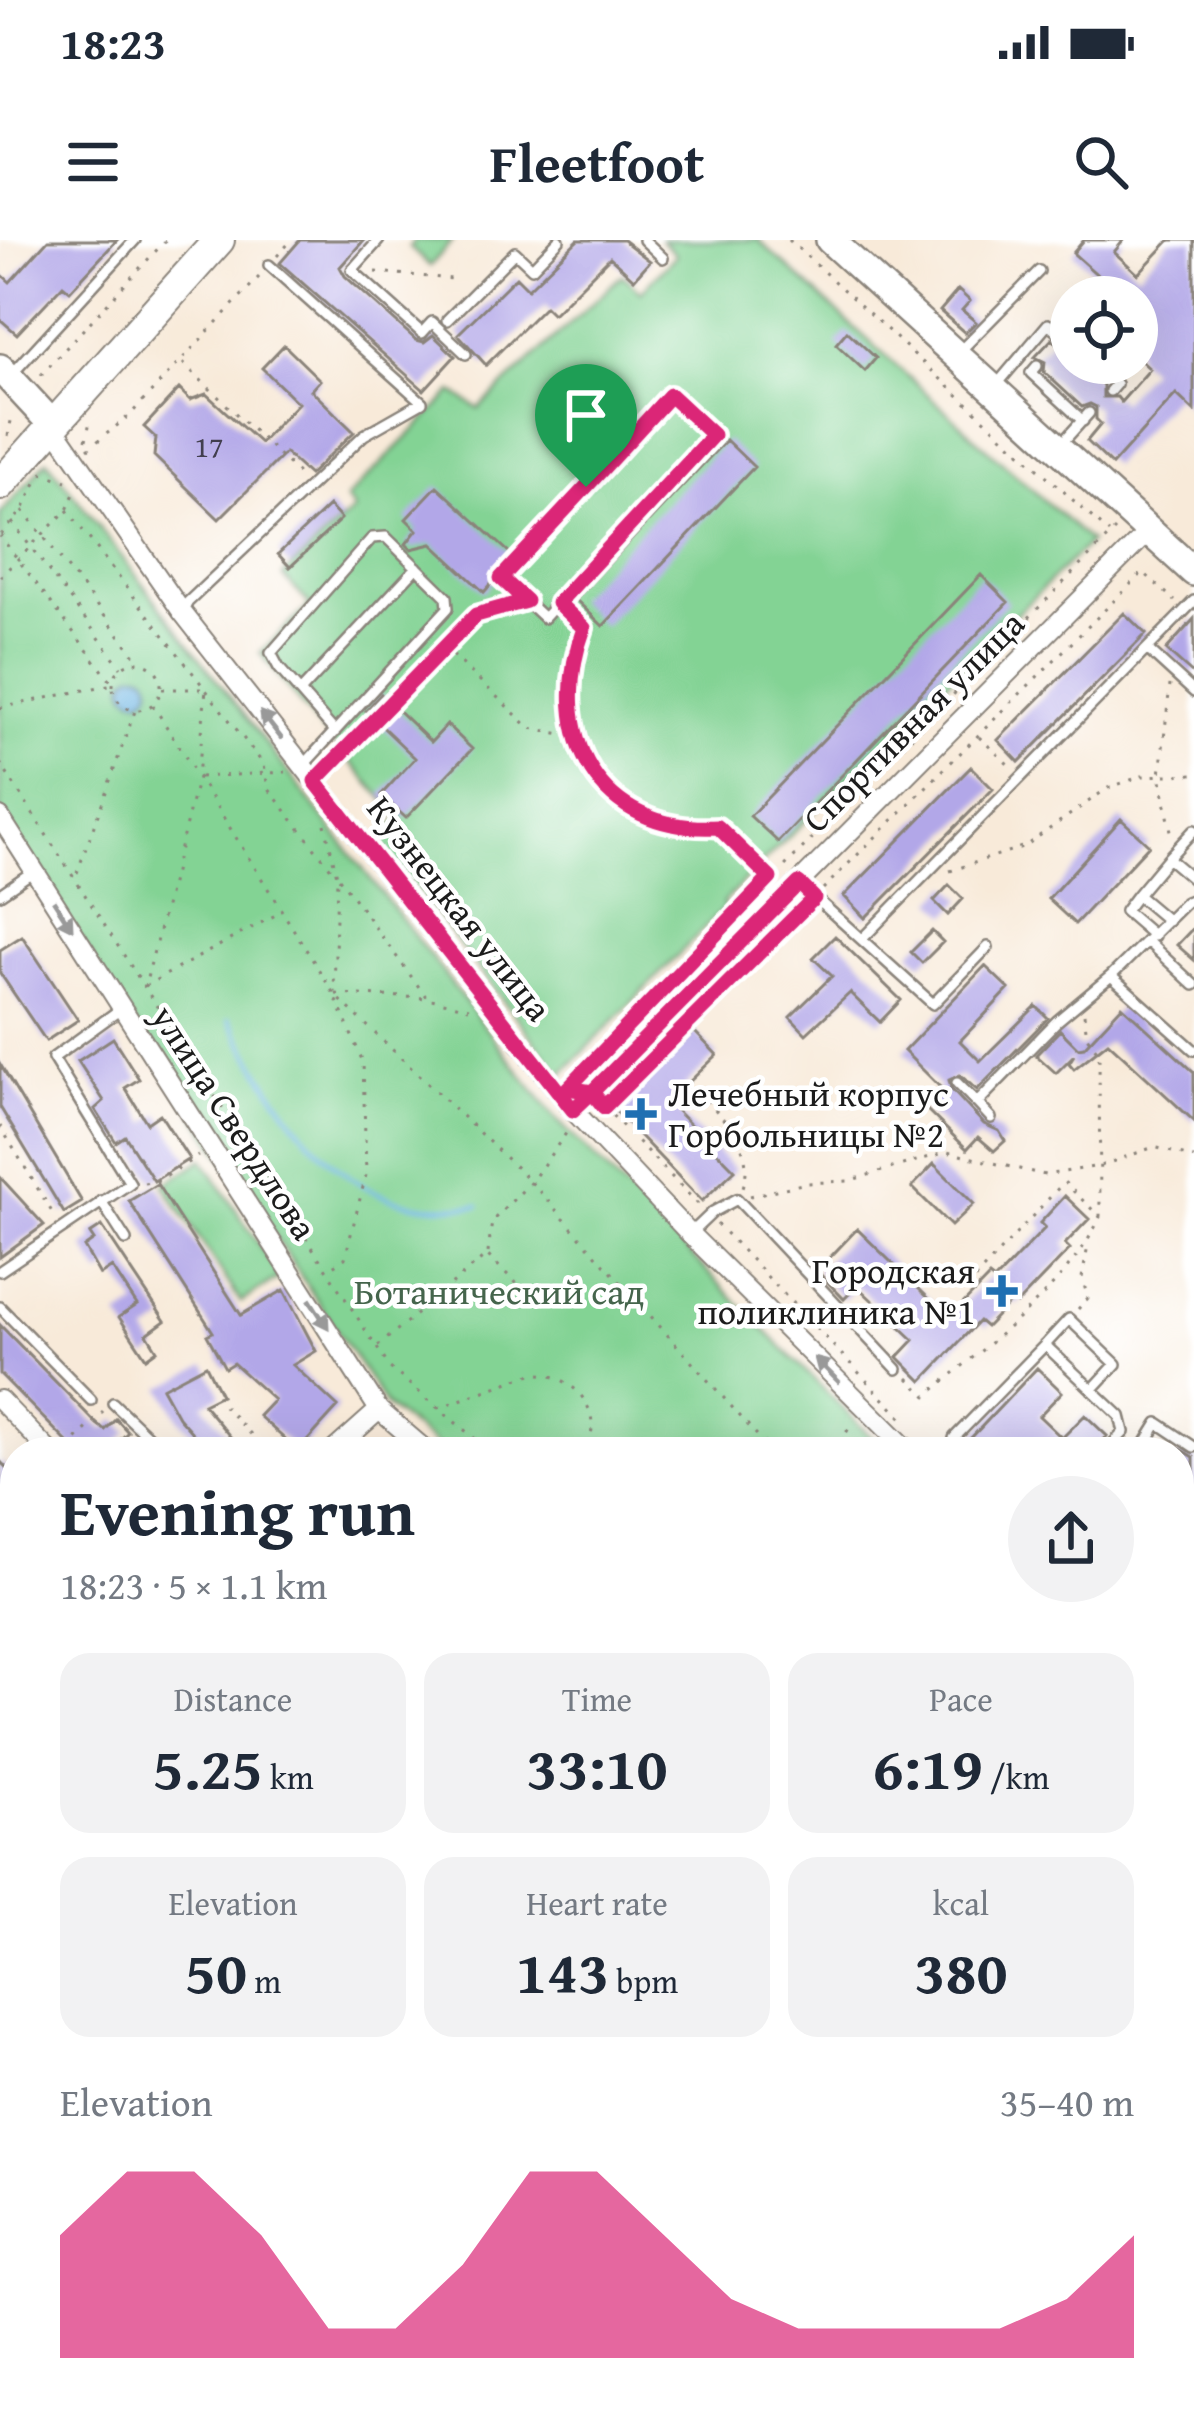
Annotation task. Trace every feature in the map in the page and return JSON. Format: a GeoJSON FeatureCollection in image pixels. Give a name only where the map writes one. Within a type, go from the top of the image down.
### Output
{"type":"FeatureCollection","features":[{"type":"Feature","properties":{"kind":"main road"},"geometry":{"type":"LineString","coordinates":[[0,484],[219,240]]}},
{"type":"Feature","properties":{"kind":"street"},"geometry":{"type":"LineString","coordinates":[[830,240],[1194,572]]}},
{"type":"Feature","properties":{"kind":"street","name":"Кузнецкая улица"},"geometry":{"type":"LineString","coordinates":[[11,380],[52,424],[182,612],[571,1119],[908,1437]]}},
{"type":"Feature","properties":{"kind":"street","name":"Спортивная улица"},"geometry":{"type":"LineString","coordinates":[[571,1119],[592,1092],[1149,531]]}},
{"type":"Feature","properties":{"kind":"street","name":"улица Свердлова"},"geometry":{"type":"LineString","coordinates":[[0,817],[380,1410],[411,1437]]}},
{"type":"Feature","properties":{"kind":"street"},"geometry":{"type":"LineString","coordinates":[[0,1400],[36,1437]]}},
{"type":"Feature","properties":{"kind":"street"},"geometry":{"type":"LineString","coordinates":[[349,1437],[380,1410]]}},
{"type":"Feature","properties":{"kind":"lane"},"geometry":{"type":"LineString","coordinates":[[11,380],[135,240]]}},
{"type":"Feature","properties":{"kind":"lane"},"geometry":{"type":"LineString","coordinates":[[379,240],[348,266],[422,333],[432,322],[466,354]]}},
{"type":"Feature","properties":{"kind":"lane"},"geometry":{"type":"LineString","coordinates":[[447,320],[515,252],[532,268],[559,240]]}},
{"type":"Feature","properties":{"kind":"lane"},"geometry":{"type":"LineString","coordinates":[[644,240],[663,258]]}},
{"type":"Feature","properties":{"kind":"lane"},"geometry":{"type":"LineString","coordinates":[[182,612],[364,435],[422,403],[269,266]]}},
{"type":"Feature","properties":{"kind":"lane"},"geometry":{"type":"LineString","coordinates":[[956,355],[1039,271]]}},
{"type":"Feature","properties":{"kind":"lane"},"geometry":{"type":"LineString","coordinates":[[993,388],[1050,326]]}},
{"type":"Feature","properties":{"kind":"lane"},"geometry":{"type":"LineString","coordinates":[[1041,374],[1086,417],[1058,448]]}},
{"type":"Feature","properties":{"kind":"lane"},"geometry":{"type":"LineString","coordinates":[[1110,391],[1116,384]]}},
{"type":"Feature","properties":{"kind":"lane"},"geometry":{"type":"LineString","coordinates":[[670,395],[713,435],[544,618],[526,601],[501,578],[670,395]]}},
{"type":"Feature","properties":{"kind":"lane"},"geometry":{"type":"LineString","coordinates":[[305,773],[335,732],[448,608],[447,596],[386,537],[372,538],[271,653],[335,732]]}},
{"type":"Feature","properties":{"kind":"lane"},"geometry":{"type":"LineString","coordinates":[[300,692],[417,567]]}},
{"type":"Feature","properties":{"kind":"lane"},"geometry":{"type":"LineString","coordinates":[[862,939],[1190,606]]}},
{"type":"Feature","properties":{"kind":"lane"},"geometry":{"type":"LineString","coordinates":[[1147,649],[1194,692]]}},
{"type":"Feature","properties":{"kind":"lane"},"geometry":{"type":"LineString","coordinates":[[1194,830],[1125,911],[1194,985]]}},
{"type":"Feature","properties":{"kind":"lane"},"geometry":{"type":"LineString","coordinates":[[1171,854],[1194,880]]}},
{"type":"Feature","properties":{"kind":"lane"},"geometry":{"type":"LineString","coordinates":[[0,894],[34,871]]}},
{"type":"Feature","properties":{"kind":"lane"},"geometry":{"type":"LineString","coordinates":[[799,883],[933,1004],[988,947]]}},
{"type":"Feature","properties":{"kind":"lane"},"geometry":{"type":"LineString","coordinates":[[1137,895],[1168,921]]}},
{"type":"Feature","properties":{"kind":"lane"},"geometry":{"type":"LineString","coordinates":[[977,1103],[1194,899]]}},
{"type":"Feature","properties":{"kind":"lane"},"geometry":{"type":"LineString","coordinates":[[1111,976],[1194,1050]]}},
{"type":"Feature","properties":{"kind":"lane"},"geometry":{"type":"LineString","coordinates":[[0,1271],[130,1183],[53,1058],[122,1008]]}},
{"type":"Feature","properties":{"kind":"lane"},"geometry":{"type":"LineString","coordinates":[[957,1083],[991,1118]]}},
{"type":"Feature","properties":{"kind":"lane"},"geometry":{"type":"LineString","coordinates":[[690,1234],[737,1199],[897,1369]]}},
{"type":"Feature","properties":{"kind":"lane"},"geometry":{"type":"LineString","coordinates":[[101,1201],[127,1240]]}},
{"type":"Feature","properties":{"kind":"lane"},"geometry":{"type":"LineString","coordinates":[[0,1307],[91,1400]]}},
{"type":"Feature","properties":{"kind":"lane"},"geometry":{"type":"LineString","coordinates":[[955,1437],[1070,1319],[1116,1364],[1093,1390]]}},
{"type":"Feature","properties":{"kind":"lane"},"geometry":{"type":"LineString","coordinates":[[1045,1345],[1120,1416],[1124,1432],[1120,1437]]}},
{"type":"Feature","properties":{"kind":"lane"},"geometry":{"type":"LineString","coordinates":[[112,1402],[149,1437]]}},
{"type":"Feature","properties":{"kind":"lane"},"geometry":{"type":"LineString","coordinates":[[1149,1437],[1158,1423],[1179,1437]]}},
{"type":"Feature","properties":{"kind":"path"},"geometry":{"type":"LineString","coordinates":[[11,380],[166,240]]}},
{"type":"Feature","properties":{"kind":"path"},"geometry":{"type":"LineString","coordinates":[[23,510],[140,662],[157,670],[162,689],[153,706],[135,711],[118,702],[112,684],[0,536],[23,510],[40,472],[75,462],[130,415],[292,240]]}},
{"type":"Feature","properties":{"kind":"path"},"geometry":{"type":"LineString","coordinates":[[592,1092],[568,1088],[1110,535],[789,240]]}},
{"type":"Feature","properties":{"kind":"path"},"geometry":{"type":"LineString","coordinates":[[348,266],[452,279]]}},
{"type":"Feature","properties":{"kind":"path"},"geometry":{"type":"LineString","coordinates":[[182,362],[312,488]]}},
{"type":"Feature","properties":{"kind":"path"},"geometry":{"type":"LineString","coordinates":[[0,577],[67,510],[77,485]]}},
{"type":"Feature","properties":{"kind":"path"},"geometry":{"type":"LineString","coordinates":[[67,510],[264,765],[268,788],[427,998]]}},
{"type":"Feature","properties":{"kind":"path"},"geometry":{"type":"LineString","coordinates":[[12,523],[122,667]]}},
{"type":"Feature","properties":{"kind":"path"},"geometry":{"type":"LineString","coordinates":[[904,1420],[604,1107],[1143,572],[1190,606]]}},
{"type":"Feature","properties":{"kind":"path"},"geometry":{"type":"LineString","coordinates":[[198,777],[305,773],[476,615],[526,601]]}},
{"type":"Feature","properties":{"kind":"path"},"geometry":{"type":"LineString","coordinates":[[558,603],[584,628],[569,684],[575,736],[588,765],[632,809],[691,829],[718,827],[770,878]]}},
{"type":"Feature","properties":{"kind":"path"},"geometry":{"type":"LineString","coordinates":[[444,647],[530,728],[575,736]]}},
{"type":"Feature","properties":{"kind":"path"},"geometry":{"type":"LineString","coordinates":[[0,708],[112,684],[122,667],[140,662]]}},
{"type":"Feature","properties":{"kind":"path"},"geometry":{"type":"LineString","coordinates":[[1171,671],[1160,775],[1171,854]]}},
{"type":"Feature","properties":{"kind":"path"},"geometry":{"type":"LineString","coordinates":[[162,689],[206,689]]}},
{"type":"Feature","properties":{"kind":"path"},"geometry":{"type":"LineString","coordinates":[[145,986],[198,777],[206,689]]}},
{"type":"Feature","properties":{"kind":"path"},"geometry":{"type":"LineString","coordinates":[[153,706],[334,994],[363,1062],[366,1175],[344,1258],[326,1270]]}},
{"type":"Feature","properties":{"kind":"path"},"geometry":{"type":"LineString","coordinates":[[75,877],[135,711]]}},
{"type":"Feature","properties":{"kind":"path"},"geometry":{"type":"LineString","coordinates":[[978,736],[1022,776]]}},
{"type":"Feature","properties":{"kind":"path"},"geometry":{"type":"LineString","coordinates":[[0,763],[397,1377],[472,1437]]}},
{"type":"Feature","properties":{"kind":"path"},"geometry":{"type":"LineString","coordinates":[[919,881],[1025,845],[1108,788],[1142,776],[1194,774]]}},
{"type":"Feature","properties":{"kind":"path"},"geometry":{"type":"LineString","coordinates":[[324,822],[337,876],[334,994],[532,1182],[759,1437]]}},
{"type":"Feature","properties":{"kind":"path"},"geometry":{"type":"LineString","coordinates":[[145,986],[281,912]]}},
{"type":"Feature","properties":{"kind":"path"},"geometry":{"type":"LineString","coordinates":[[334,994],[427,998],[479,1011]]}},
{"type":"Feature","properties":{"kind":"path"},"geometry":{"type":"LineString","coordinates":[[1070,1319],[1088,1298],[1082,1278],[1088,1244],[1100,1217],[1100,1053],[1087,1037],[1082,1000]]}},
{"type":"Feature","properties":{"kind":"path"},"geometry":{"type":"LineString","coordinates":[[707,1100],[736,1135],[746,1160],[745,1184],[737,1199]]}},
{"type":"Feature","properties":{"kind":"path"},"geometry":{"type":"LineString","coordinates":[[376,1347],[488,1255],[492,1221],[532,1182],[571,1119]]}},
{"type":"Feature","properties":{"kind":"path"},"geometry":{"type":"LineString","coordinates":[[0,1126],[62,1228]]}},
{"type":"Feature","properties":{"kind":"path"},"geometry":{"type":"LineString","coordinates":[[130,1183],[159,1181],[211,1147]]}},
{"type":"Feature","properties":{"kind":"path"},"geometry":{"type":"LineString","coordinates":[[737,1199],[806,1183],[848,1181],[947,1152],[1045,1174],[1100,1166],[1154,1147],[1194,1158]]}},
{"type":"Feature","properties":{"kind":"path"},"geometry":{"type":"LineString","coordinates":[[969,1285],[1064,1182],[1100,1217]]}},
{"type":"Feature","properties":{"kind":"path"},"geometry":{"type":"LineString","coordinates":[[897,1369],[927,1396],[1022,1312],[1088,1244]]}},
{"type":"Feature","properties":{"kind":"path"},"geometry":{"type":"LineString","coordinates":[[488,1255],[533,1299]]}},
{"type":"Feature","properties":{"kind":"path"},"geometry":{"type":"LineString","coordinates":[[436,1408],[546,1373],[590,1407],[596,1421],[594,1437]]}},
{"type":"Feature","properties":{"kind":"path"},"geometry":{"type":"LineString","coordinates":[[224,1406],[254,1437]]}},
{"type":"Feature","properties":{"kind":"path"},"geometry":{"type":"LineString","coordinates":[[843,1437],[856,1418]]}},
{"type":"Feature","properties":{"kind":"path"},"geometry":{"type":"LineString","coordinates":[[78,1437],[92,1423]]}},
{"type":"Feature","properties":{"kind":"green space"},"geometry":{"type":"Polygon","coordinates":[[[415,240],[453,240],[430,266],[409,247],[415,240]]]}},
{"type":"Feature","properties":{"kind":"green space"},"geometry":{"type":"Polygon","coordinates":[[[661,240],[758,240],[1090,542],[758,867],[561,1075],[378,840],[400,817],[260,653],[310,605],[283,576],[354,510],[346,499],[453,392],[479,409],[622,275],[641,292],[676,255],[661,240]]]}},
{"type":"Feature","properties":{"kind":"green space","name":"Ботанический сад"},"geometry":{"type":"Polygon","coordinates":[[[47,460],[556,1119],[871,1437],[425,1437],[387,1407],[0,818],[0,515],[47,460]]]}},
{"type":"Feature","properties":{"kind":"green space"},"geometry":{"type":"Polygon","coordinates":[[[203,1159],[280,1277],[241,1302],[164,1185],[203,1159]]]}},
{"type":"Feature","properties":{"kind":"water"},"geometry":{"type":"Polygon","coordinates":[[[138,673],[151,686],[138,699],[125,686],[138,673]]]}},
{"type":"Feature","properties":{"kind":"building"},"geometry":{"type":"Polygon","coordinates":[[[48,240],[117,240],[70,291],[63,285],[17,334],[0,319],[0,273],[10,282],[48,240]]]}},
{"type":"Feature","properties":{"kind":"building"},"geometry":{"type":"Polygon","coordinates":[[[300,240],[364,240],[340,267],[345,276],[416,340],[424,342],[433,335],[455,356],[424,390],[280,263],[300,240]]]}},
{"type":"Feature","properties":{"kind":"building"},"geometry":{"type":"Polygon","coordinates":[[[578,240],[623,240],[650,261],[634,279],[610,257],[553,314],[545,306],[486,365],[458,334],[516,277],[528,289],[578,240]]]}},
{"type":"Feature","properties":{"kind":"building"},"geometry":{"type":"Polygon","coordinates":[[[1084,240],[1124,240],[1114,252],[1138,274],[1170,240],[1194,240],[1194,411],[1176,394],[1112,465],[1087,441],[1101,424],[1096,407],[1082,407],[1057,384],[1102,384],[1103,397],[1117,397],[1121,402],[1137,384],[1158,384],[1158,276],[1099,276],[1073,253],[1084,240]]]}},
{"type":"Feature","properties":{"kind":"building"},"geometry":{"type":"Polygon","coordinates":[[[958,290],[970,301],[962,310],[976,322],[965,333],[940,311],[958,290]]]}},
{"type":"Feature","properties":{"kind":"building"},"geometry":{"type":"Polygon","coordinates":[[[847,331],[876,358],[865,371],[836,344],[847,331]]]}},
{"type":"Feature","properties":{"kind":"building"},"geometry":{"type":"Polygon","coordinates":[[[1050,341],[1050,378],[1044,372],[1045,362],[1035,357],[1050,341]]]}},
{"type":"Feature","properties":{"kind":"building"},"geometry":{"type":"Polygon","coordinates":[[[284,345],[320,380],[311,390],[354,432],[309,475],[285,453],[219,519],[154,456],[156,438],[144,427],[179,389],[190,400],[206,394],[260,443],[298,403],[262,368],[284,345]]]}},
{"type":"Feature","properties":{"kind":"building"},"geometry":{"type":"Polygon","coordinates":[[[726,440],[754,467],[603,626],[575,599],[726,440]]]}},
{"type":"Feature","properties":{"kind":"building"},"geometry":{"type":"Polygon","coordinates":[[[437,486],[511,554],[484,592],[432,544],[411,549],[406,544],[417,530],[406,519],[437,486]]]}},
{"type":"Feature","properties":{"kind":"building"},"geometry":{"type":"Polygon","coordinates":[[[329,506],[341,519],[290,567],[278,554],[329,506]]]}},
{"type":"Feature","properties":{"kind":"building"},"geometry":{"type":"Polygon","coordinates":[[[981,575],[1008,602],[778,842],[750,816],[981,575]]]}},
{"type":"Feature","properties":{"kind":"building"},"geometry":{"type":"Polygon","coordinates":[[[1124,613],[1146,634],[1019,762],[998,740],[1124,613]]]}},
{"type":"Feature","properties":{"kind":"building"},"geometry":{"type":"Polygon","coordinates":[[[1194,619],[1194,675],[1166,650],[1194,619]]]}},
{"type":"Feature","properties":{"kind":"building"},"geometry":{"type":"Polygon","coordinates":[[[381,694],[431,742],[447,725],[472,749],[406,818],[381,795],[415,758],[366,711],[381,694]]]}},
{"type":"Feature","properties":{"kind":"building"},"geometry":{"type":"Polygon","coordinates":[[[971,767],[993,789],[865,918],[844,896],[971,767]]]}},
{"type":"Feature","properties":{"kind":"building"},"geometry":{"type":"Polygon","coordinates":[[[1121,819],[1149,845],[1075,924],[1048,899],[1121,819]]]}},
{"type":"Feature","properties":{"kind":"building"},"geometry":{"type":"Polygon","coordinates":[[[949,885],[963,899],[948,915],[934,901],[949,885]]]}},
{"type":"Feature","properties":{"kind":"building"},"geometry":{"type":"Polygon","coordinates":[[[1194,927],[1194,960],[1177,945],[1194,927]]]}},
{"type":"Feature","properties":{"kind":"building"},"geometry":{"type":"Polygon","coordinates":[[[932,931],[943,942],[922,963],[911,952],[932,931]]]}},
{"type":"Feature","properties":{"kind":"building"},"geometry":{"type":"Polygon","coordinates":[[[22,936],[78,1020],[46,1041],[0,973],[0,950],[22,936]]]}},
{"type":"Feature","properties":{"kind":"building"},"geometry":{"type":"Polygon","coordinates":[[[835,936],[901,1000],[880,1022],[850,993],[806,1034],[790,1017],[832,976],[813,958],[835,936]]]}},
{"type":"Feature","properties":{"kind":"building"},"geometry":{"type":"Polygon","coordinates":[[[985,966],[1009,989],[960,1041],[980,1061],[1036,1006],[1048,1018],[977,1090],[960,1075],[949,1080],[951,1089],[984,1124],[999,1131],[1005,1141],[994,1151],[978,1137],[967,1149],[924,1107],[941,1088],[904,1051],[985,966]]]}},
{"type":"Feature","properties":{"kind":"building"},"geometry":{"type":"Polygon","coordinates":[[[1122,1006],[1194,1072],[1194,1121],[1108,1042],[1074,1069],[1069,1063],[1074,1055],[1056,1073],[1036,1055],[1060,1030],[1078,1048],[1084,1047],[1122,1006]]]}},
{"type":"Feature","properties":{"kind":"building","name":"Лечебный корпус Горбольницы №2"},"geometry":{"type":"Polygon","coordinates":[[[694,1031],[717,1055],[672,1106],[735,1170],[702,1201],[613,1108],[694,1031]]]}},
{"type":"Feature","properties":{"kind":"building"},"geometry":{"type":"Polygon","coordinates":[[[113,1038],[139,1079],[125,1088],[147,1123],[160,1114],[189,1159],[154,1181],[125,1136],[116,1142],[95,1109],[104,1101],[78,1061],[113,1038]]]}},
{"type":"Feature","properties":{"kind":"building"},"geometry":{"type":"Polygon","coordinates":[[[0,1064],[82,1202],[64,1213],[0,1107],[0,1064]]]}},
{"type":"Feature","properties":{"kind":"building"},"geometry":{"type":"Polygon","coordinates":[[[934,1164],[974,1204],[951,1226],[912,1187],[934,1164]]]}},
{"type":"Feature","properties":{"kind":"building"},"geometry":{"type":"Polygon","coordinates":[[[0,1177],[44,1225],[0,1257],[0,1177]]]}},
{"type":"Feature","properties":{"kind":"building"},"geometry":{"type":"Polygon","coordinates":[[[157,1184],[241,1315],[284,1290],[316,1351],[293,1365],[338,1407],[311,1437],[282,1437],[259,1416],[274,1400],[233,1363],[225,1368],[207,1335],[213,1332],[129,1201],[157,1184]]]}},
{"type":"Feature","properties":{"kind":"building","name":"Городская поликлиника №1"},"geometry":{"type":"Polygon","coordinates":[[[1065,1196],[1089,1219],[1065,1244],[1070,1249],[1017,1304],[1012,1300],[986,1327],[979,1321],[922,1381],[898,1357],[914,1340],[857,1286],[844,1299],[817,1271],[857,1229],[949,1318],[989,1277],[994,1281],[1045,1228],[1040,1223],[1065,1196]]]}},
{"type":"Feature","properties":{"kind":"building"},"geometry":{"type":"Polygon","coordinates":[[[102,1226],[165,1321],[147,1334],[157,1350],[146,1358],[119,1317],[137,1305],[112,1267],[100,1275],[84,1247],[94,1240],[90,1234],[102,1226]]]}},
{"type":"Feature","properties":{"kind":"building"},"geometry":{"type":"Polygon","coordinates":[[[0,1325],[97,1424],[105,1430],[116,1419],[128,1432],[123,1437],[62,1437],[0,1374],[0,1325]]]}},
{"type":"Feature","properties":{"kind":"building"},"geometry":{"type":"Polygon","coordinates":[[[206,1365],[221,1395],[203,1404],[230,1437],[196,1437],[162,1388],[206,1365]]]}},
{"type":"Feature","properties":{"kind":"building","name":"Городская поликлиника №1"},"geometry":{"type":"Polygon","coordinates":[[[1037,1368],[1062,1392],[1039,1416],[1061,1437],[972,1437],[1037,1368]]]}},
{"type":"Feature","properties":{"kind":"building","name":"Городская поликлиника №1"},"geometry":{"type":"Polygon","coordinates":[[[1085,1415],[1106,1437],[1063,1437],[1085,1415]]]}},
{"type":"Feature","properties":{"kind":"waterway"},"geometry":{"type":"LineString","coordinates":[[229,1019],[306,1136],[359,1183],[389,1198],[423,1206],[479,1206]]}},
{"type":"Feature","properties":{"kind":"place","name":"Лечебный корпус Горбольницы №2"},"geometry":{"type":"Point","coordinates":[641,1114]}},
{"type":"Feature","properties":{"kind":"place","name":"Городская поликлиника №1"},"geometry":{"type":"Point","coordinates":[1002,1291]}},
{"type":"Feature","properties":{"kind":"route"},"geometry":{"type":"LineString","coordinates":[[586,487],[501,578],[526,601],[476,615],[315,781],[573,1110],[592,1092],[799,883],[814,898],[604,1107],[592,1092],[568,1088],[770,878],[718,827],[691,829],[632,809],[588,765],[569,711],[569,684],[584,628],[558,603],[713,435],[670,395],[586,487]]}}]}
